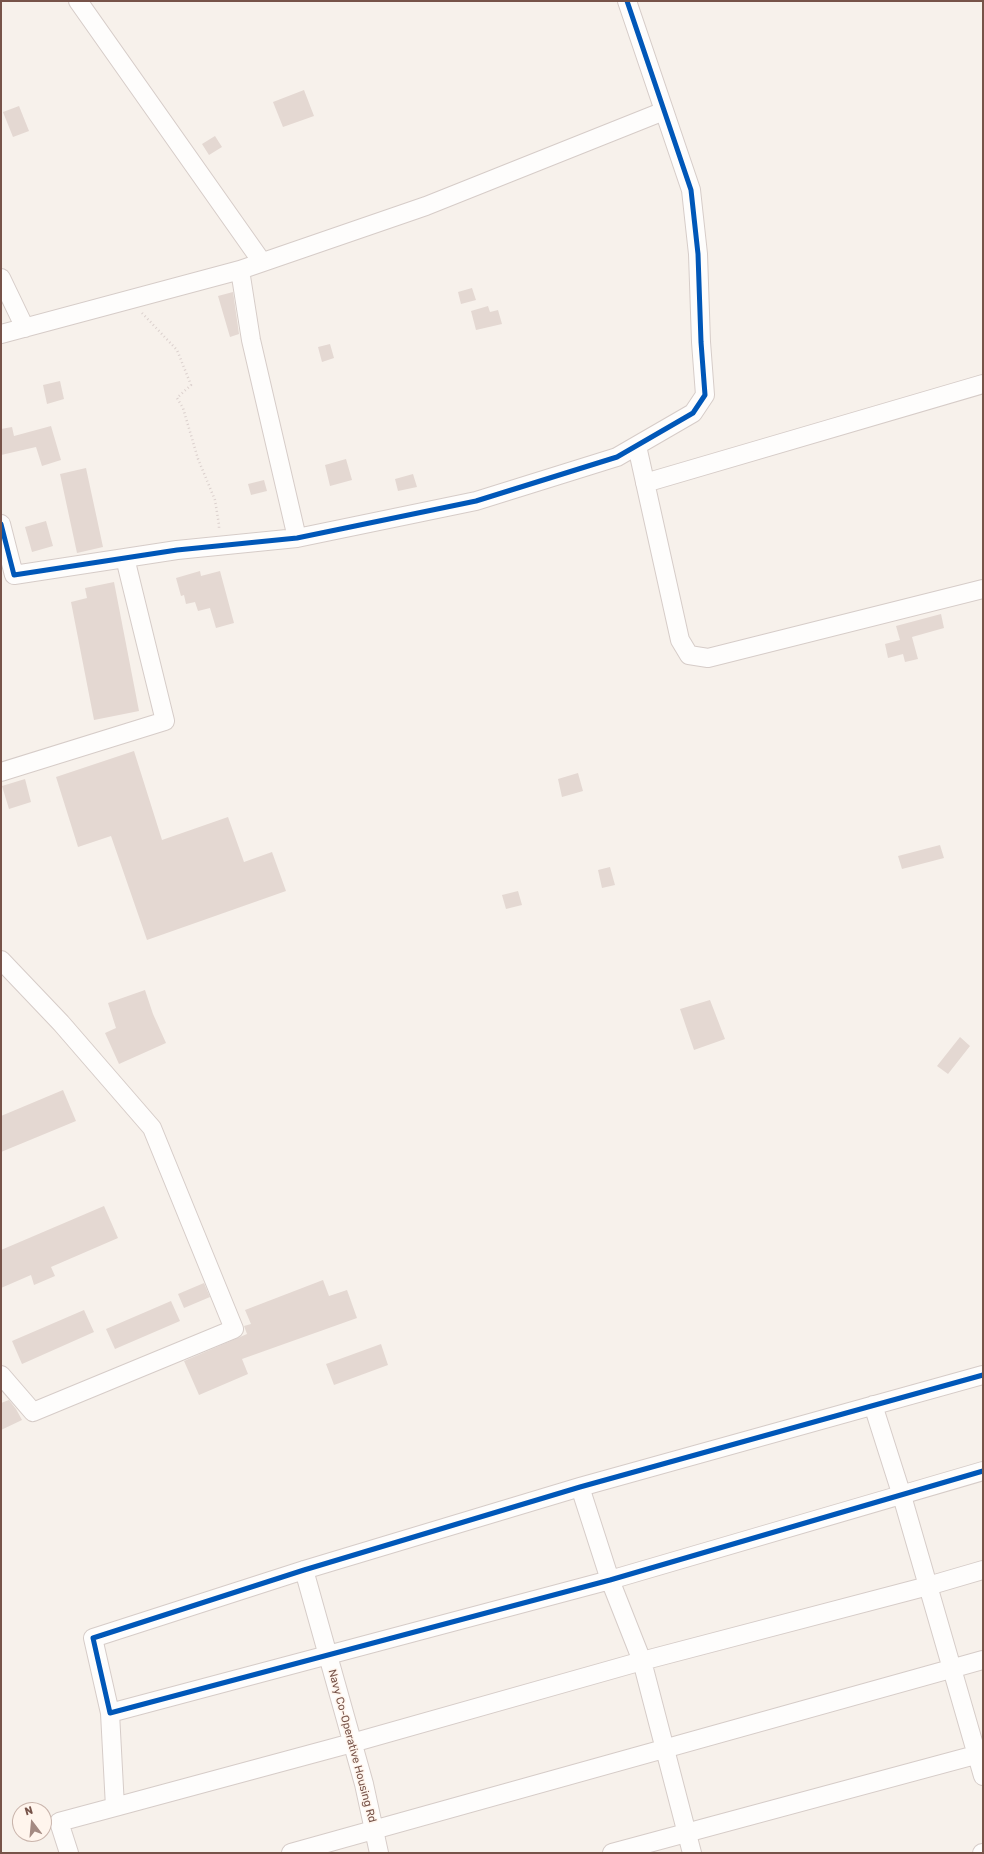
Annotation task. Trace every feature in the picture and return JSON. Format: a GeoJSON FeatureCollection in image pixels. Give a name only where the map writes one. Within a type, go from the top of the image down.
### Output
{"type":"FeatureCollection","features":[{"type":"Feature","properties":{"kind":"street"},"geometry":{"type":"LineString","coordinates":[[78,1],[262,262]]}},
{"type":"Feature","properties":{"kind":"street"},"geometry":{"type":"LineString","coordinates":[[1,524],[7,578],[176,550],[297,538],[476,501],[617,457],[693,413],[705,394],[698,254],[691,190],[627,1]]}},
{"type":"Feature","properties":{"kind":"street"},"geometry":{"type":"LineString","coordinates":[[1,334],[240,270],[426,206],[664,111]]}},
{"type":"Feature","properties":{"kind":"street"},"geometry":{"type":"LineString","coordinates":[[240,270],[251,340],[297,538]]}},
{"type":"Feature","properties":{"kind":"street"},"geometry":{"type":"LineString","coordinates":[[1,278],[24,328]]}},
{"type":"Feature","properties":{"kind":"street"},"geometry":{"type":"LineString","coordinates":[[645,483],[983,384]]}},
{"type":"Feature","properties":{"kind":"street"},"geometry":{"type":"LineString","coordinates":[[637,446],[680,640],[689,655],[708,658],[983,589]]}},
{"type":"Feature","properties":{"kind":"street"},"geometry":{"type":"LineString","coordinates":[[1,772],[165,721],[125,558]]}},
{"type":"Feature","properties":{"kind":"street"},"geometry":{"type":"LineString","coordinates":[[1,960],[61,1023],[152,1128],[234,1329],[33,1412],[1,1375]]}},
{"type":"Feature","properties":{"kind":"street"},"geometry":{"type":"LineString","coordinates":[[115,1807],[110,1713],[93,1638],[304,1570],[580,1487],[983,1375]]}},
{"type":"Feature","properties":{"kind":"street"},"geometry":{"type":"LineString","coordinates":[[873,1405],[902,1496],[952,1668],[980,1754],[983,1776]]}},
{"type":"Feature","properties":{"kind":"street"},"geometry":{"type":"LineString","coordinates":[[110,1713],[610,1580],[902,1496],[983,1471]]}},
{"type":"Feature","properties":{"kind":"street"},"geometry":{"type":"LineString","coordinates":[[580,1487],[610,1580],[642,1661],[692,1853]]}},
{"type":"Feature","properties":{"kind":"street","name":"Navy Co-Operative Housing Rd"},"geometry":{"type":"LineString","coordinates":[[304,1570],[352,1743],[379,1853]]}},
{"type":"Feature","properties":{"kind":"street"},"geometry":{"type":"LineString","coordinates":[[69,1853],[59,1822],[352,1743],[642,1661],[928,1586],[983,1570]]}},
{"type":"Feature","properties":{"kind":"street"},"geometry":{"type":"LineString","coordinates":[[291,1853],[983,1660]]}},
{"type":"Feature","properties":{"kind":"street"},"geometry":{"type":"LineString","coordinates":[[612,1853],[980,1754]]}},
{"type":"Feature","properties":{"kind":"path"},"geometry":{"type":"LineString","coordinates":[[131,300],[176,350],[191,385],[177,398],[183,408],[198,459],[215,500],[219,525],[216,546]]}},
{"type":"Feature","properties":{"kind":"building"},"geometry":{"type":"Polygon","coordinates":[[[304,90],[314,116],[283,127],[273,102],[304,90]]]}},
{"type":"Feature","properties":{"kind":"building"},"geometry":{"type":"Polygon","coordinates":[[[19,106],[29,131],[13,137],[3,112],[19,106]]]}},
{"type":"Feature","properties":{"kind":"building"},"geometry":{"type":"Polygon","coordinates":[[[215,136],[222,147],[209,155],[202,144],[215,136]]]}},
{"type":"Feature","properties":{"kind":"building"},"geometry":{"type":"Polygon","coordinates":[[[472,288],[476,300],[461,304],[458,292],[472,288]]]}},
{"type":"Feature","properties":{"kind":"building"},"geometry":{"type":"Polygon","coordinates":[[[233,292],[239,334],[230,337],[218,296],[233,292]]]}},
{"type":"Feature","properties":{"kind":"building"},"geometry":{"type":"Polygon","coordinates":[[[488,306],[490,312],[498,310],[502,324],[476,330],[471,311],[488,306]]]}},
{"type":"Feature","properties":{"kind":"building"},"geometry":{"type":"Polygon","coordinates":[[[330,344],[334,358],[322,362],[318,347],[330,344]]]}},
{"type":"Feature","properties":{"kind":"building"},"geometry":{"type":"Polygon","coordinates":[[[60,381],[64,399],[47,404],[43,385],[60,381]]]}},
{"type":"Feature","properties":{"kind":"building"},"geometry":{"type":"Polygon","coordinates":[[[51,426],[61,460],[42,466],[36,447],[1,455],[1,429],[12,427],[14,436],[51,426]]]}},
{"type":"Feature","properties":{"kind":"building"},"geometry":{"type":"Polygon","coordinates":[[[346,459],[352,480],[330,486],[325,465],[346,459]]]}},
{"type":"Feature","properties":{"kind":"building"},"geometry":{"type":"Polygon","coordinates":[[[86,468],[103,547],[77,553],[60,474],[86,468]]]}},
{"type":"Feature","properties":{"kind":"building"},"geometry":{"type":"Polygon","coordinates":[[[413,474],[417,487],[398,491],[395,479],[413,474]]]}},
{"type":"Feature","properties":{"kind":"building"},"geometry":{"type":"Polygon","coordinates":[[[264,480],[267,491],[251,495],[248,484],[264,480]]]}},
{"type":"Feature","properties":{"kind":"building"},"geometry":{"type":"Polygon","coordinates":[[[46,521],[53,546],[32,552],[25,527],[46,521]]]}},
{"type":"Feature","properties":{"kind":"building"},"geometry":{"type":"Polygon","coordinates":[[[200,571],[201,576],[220,571],[234,623],[216,628],[210,608],[198,611],[195,602],[186,604],[184,595],[181,596],[176,578],[200,571]]]}},
{"type":"Feature","properties":{"kind":"building"},"geometry":{"type":"Polygon","coordinates":[[[114,582],[139,711],[94,720],[71,602],[87,598],[85,588],[114,582]]]}},
{"type":"Feature","properties":{"kind":"building"},"geometry":{"type":"Polygon","coordinates":[[[941,614],[944,628],[912,637],[918,659],[905,662],[903,654],[888,658],[885,644],[900,640],[896,626],[941,614]]]}},
{"type":"Feature","properties":{"kind":"building"},"geometry":{"type":"Polygon","coordinates":[[[134,751],[162,840],[228,817],[244,862],[272,852],[286,891],[147,940],[111,836],[78,847],[56,777],[134,751]]]}},
{"type":"Feature","properties":{"kind":"building"},"geometry":{"type":"Polygon","coordinates":[[[578,773],[583,791],[562,797],[558,779],[578,773]]]}},
{"type":"Feature","properties":{"kind":"building"},"geometry":{"type":"Polygon","coordinates":[[[25,779],[31,802],[9,809],[2,786],[25,779]]]}},
{"type":"Feature","properties":{"kind":"building"},"geometry":{"type":"Polygon","coordinates":[[[940,845],[944,858],[902,869],[898,856],[940,845]]]}},
{"type":"Feature","properties":{"kind":"building"},"geometry":{"type":"Polygon","coordinates":[[[610,867],[615,885],[602,888],[598,870],[610,867]]]}},
{"type":"Feature","properties":{"kind":"building"},"geometry":{"type":"Polygon","coordinates":[[[518,891],[522,905],[506,909],[502,895],[518,891]]]}},
{"type":"Feature","properties":{"kind":"building"},"geometry":{"type":"Polygon","coordinates":[[[145,990],[153,1014],[166,1043],[119,1064],[105,1033],[116,1028],[108,1003],[145,990]]]}},
{"type":"Feature","properties":{"kind":"building"},"geometry":{"type":"Polygon","coordinates":[[[710,1000],[725,1039],[694,1050],[680,1009],[710,1000]]]}},
{"type":"Feature","properties":{"kind":"building"},"geometry":{"type":"Polygon","coordinates":[[[960,1037],[970,1046],[948,1074],[937,1066],[960,1037]]]}},
{"type":"Feature","properties":{"kind":"building"},"geometry":{"type":"Polygon","coordinates":[[[63,1090],[76,1121],[1,1152],[1,1116],[63,1090]]]}},
{"type":"Feature","properties":{"kind":"building"},"geometry":{"type":"Polygon","coordinates":[[[104,1206],[118,1238],[51,1267],[55,1276],[34,1285],[31,1275],[1,1288],[1,1250],[104,1206]]]}},
{"type":"Feature","properties":{"kind":"building"},"geometry":{"type":"Polygon","coordinates":[[[323,1280],[329,1296],[347,1290],[357,1318],[242,1359],[248,1374],[199,1395],[184,1361],[247,1334],[244,1326],[251,1324],[245,1310],[323,1280]]]}},
{"type":"Feature","properties":{"kind":"building"},"geometry":{"type":"Polygon","coordinates":[[[204,1283],[210,1297],[184,1308],[178,1294],[204,1283]]]}},
{"type":"Feature","properties":{"kind":"building"},"geometry":{"type":"Polygon","coordinates":[[[171,1301],[180,1321],[115,1349],[106,1329],[171,1301]]]}},
{"type":"Feature","properties":{"kind":"building"},"geometry":{"type":"Polygon","coordinates":[[[84,1310],[94,1332],[22,1364],[12,1341],[84,1310]]]}},
{"type":"Feature","properties":{"kind":"building"},"geometry":{"type":"Polygon","coordinates":[[[381,1344],[388,1365],[334,1385],[326,1364],[381,1344]]]}},
{"type":"Feature","properties":{"kind":"building"},"geometry":{"type":"Polygon","coordinates":[[[9,1400],[22,1420],[1,1430],[1,1403],[9,1400]]]}},
{"type":"Feature","properties":{"kind":"cycle path"},"geometry":{"type":"LineString","coordinates":[[1,524],[14,575],[177,550],[297,538],[476,501],[617,457],[693,413],[705,395],[701,342],[698,254],[691,190],[627,1]]}},
{"type":"Feature","properties":{"kind":"cycle path"},"geometry":{"type":"LineString","coordinates":[[983,1375],[580,1487],[304,1570],[93,1638],[110,1713],[610,1580],[983,1471]]}}]}
